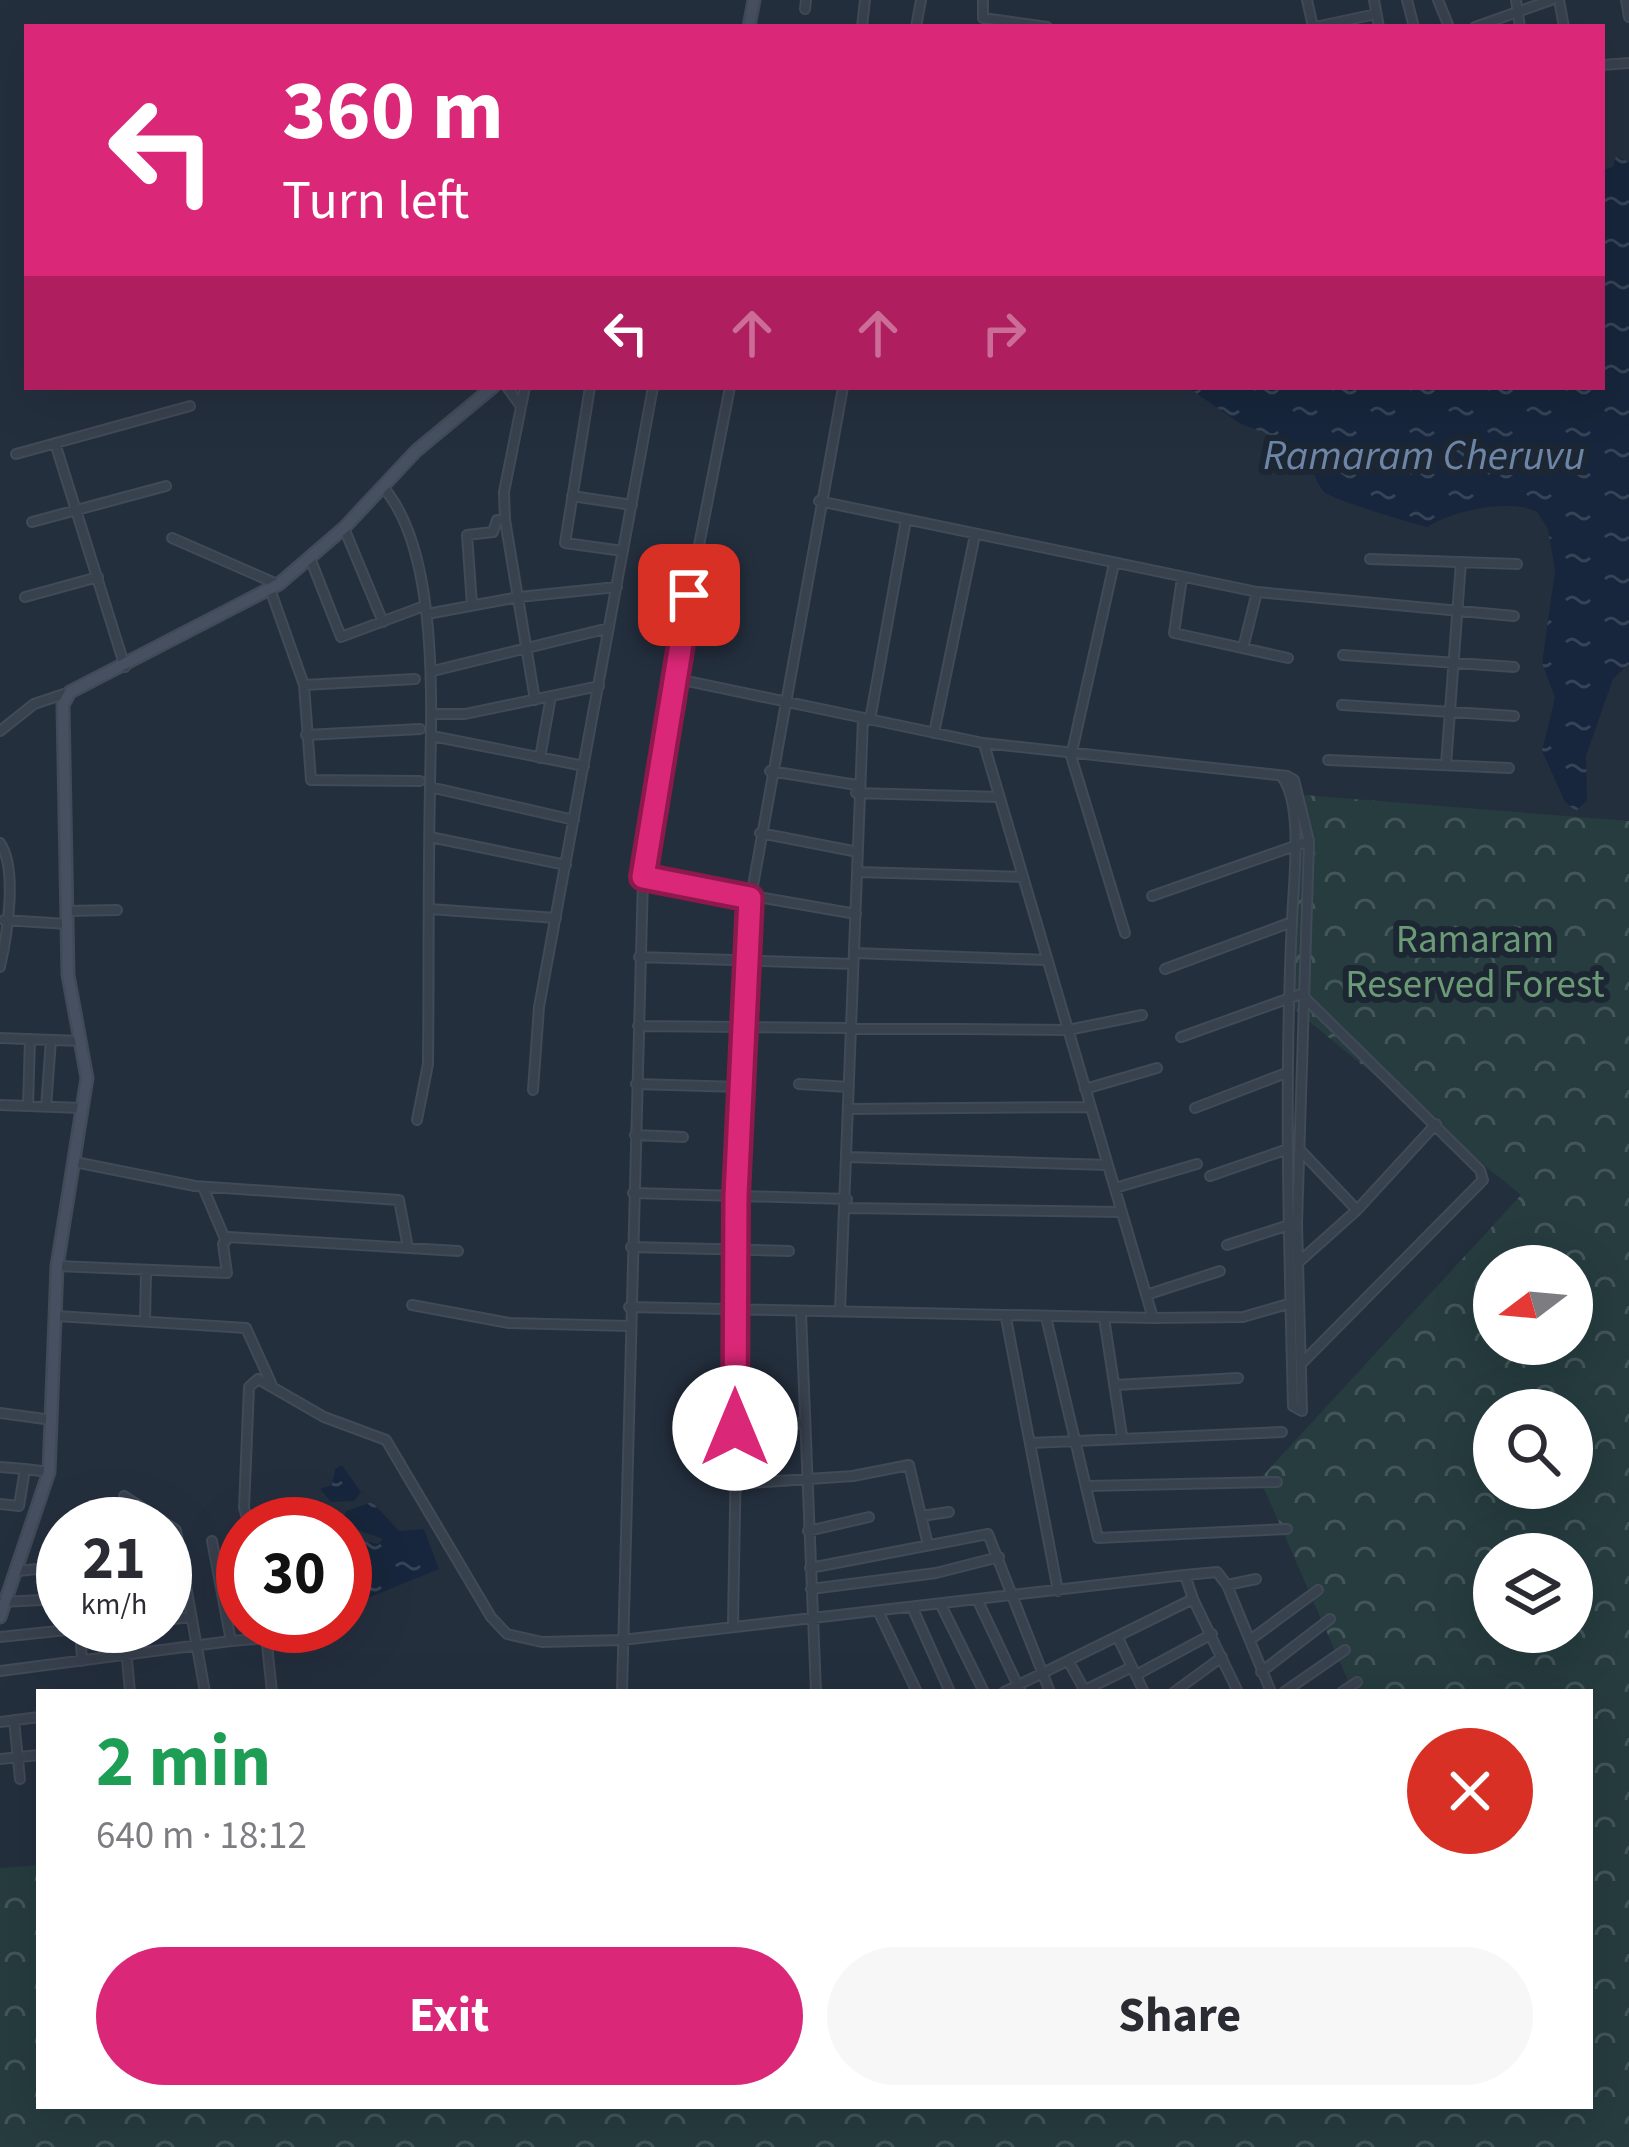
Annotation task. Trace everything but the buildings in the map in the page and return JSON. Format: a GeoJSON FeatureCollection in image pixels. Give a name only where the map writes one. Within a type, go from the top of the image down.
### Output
{"type":"FeatureCollection","features":[{"type":"Feature","properties":{"kind":"main road"},"geometry":{"type":"LineString","coordinates":[[0,1617],[50,1472],[57,1266],[84,1108],[81,1041],[71,1005],[63,705],[70,692],[125,668],[275,586],[344,528],[479,393]]}},
{"type":"Feature","properties":{"kind":"street"},"geometry":{"type":"LineString","coordinates":[[982,0],[983,22]]}},
{"type":"Feature","properties":{"kind":"street"},"geometry":{"type":"LineString","coordinates":[[1374,0],[1378,24]]}},
{"type":"Feature","properties":{"kind":"street"},"geometry":{"type":"LineString","coordinates":[[1481,24],[1517,5],[1555,0]]}},
{"type":"Feature","properties":{"kind":"street"},"geometry":{"type":"LineString","coordinates":[[1626,0],[1629,17]]}},
{"type":"Feature","properties":{"kind":"street"},"geometry":{"type":"LineString","coordinates":[[1328,24],[1376,14]]}},
{"type":"Feature","properties":{"kind":"street"},"geometry":{"type":"LineString","coordinates":[[509,390],[522,408]]}},
{"type":"Feature","properties":{"kind":"street"},"geometry":{"type":"LineString","coordinates":[[525,390],[504,492],[535,700]]}},
{"type":"Feature","properties":{"kind":"street"},"geometry":{"type":"LineString","coordinates":[[590,390],[566,544],[623,551]]}},
{"type":"Feature","properties":{"kind":"street"},"geometry":{"type":"LineString","coordinates":[[532,1090],[539,1007],[652,390]]}},
{"type":"Feature","properties":{"kind":"street"},"geometry":{"type":"LineString","coordinates":[[622,1689],[643,877],[673,678],[729,390]]}},
{"type":"Feature","properties":{"kind":"street"},"geometry":{"type":"LineString","coordinates":[[733,1625],[736,1196],[744,962],[770,771],[842,390]]}},
{"type":"Feature","properties":{"kind":"street"},"geometry":{"type":"LineString","coordinates":[[16,454],[190,406]]}},
{"type":"Feature","properties":{"kind":"street"},"geometry":{"type":"LineString","coordinates":[[55,443],[125,668]]}},
{"type":"Feature","properties":{"kind":"street"},"geometry":{"type":"LineString","coordinates":[[32,522],[166,486]]}},
{"type":"Feature","properties":{"kind":"street"},"geometry":{"type":"LineString","coordinates":[[383,487],[405,526],[425,610],[433,671],[425,784],[430,837],[428,1064],[417,1120]]}},
{"type":"Feature","properties":{"kind":"street"},"geometry":{"type":"LineString","coordinates":[[572,496],[632,505]]}},
{"type":"Feature","properties":{"kind":"street"},"geometry":{"type":"LineString","coordinates":[[819,501],[1257,592],[1514,616]]}},
{"type":"Feature","properties":{"kind":"street"},"geometry":{"type":"LineString","coordinates":[[472,605],[467,535],[493,532],[496,521],[505,520]]}},
{"type":"Feature","properties":{"kind":"street"},"geometry":{"type":"LineString","coordinates":[[840,1311],[858,852],[856,789],[906,520]]}},
{"type":"Feature","properties":{"kind":"street"},"geometry":{"type":"LineString","coordinates":[[344,528],[383,622]]}},
{"type":"Feature","properties":{"kind":"street"},"geometry":{"type":"LineString","coordinates":[[934,733],[975,534]]}},
{"type":"Feature","properties":{"kind":"street"},"geometry":{"type":"LineString","coordinates":[[172,538],[275,586],[304,685],[311,780],[425,784],[574,820]]}},
{"type":"Feature","properties":{"kind":"street"},"geometry":{"type":"LineString","coordinates":[[310,558],[341,637],[425,610],[617,587]]}},
{"type":"Feature","properties":{"kind":"street"},"geometry":{"type":"LineString","coordinates":[[1370,559],[1517,565]]}},
{"type":"Feature","properties":{"kind":"street"},"geometry":{"type":"LineString","coordinates":[[1446,765],[1461,562]]}},
{"type":"Feature","properties":{"kind":"street"},"geometry":{"type":"LineString","coordinates":[[1114,563],[1071,757],[1125,933]]}},
{"type":"Feature","properties":{"kind":"street"},"geometry":{"type":"LineString","coordinates":[[26,597],[98,577]]}},
{"type":"Feature","properties":{"kind":"street"},"geometry":{"type":"LineString","coordinates":[[1182,578],[1174,633],[1288,658]]}},
{"type":"Feature","properties":{"kind":"street"},"geometry":{"type":"LineString","coordinates":[[1243,648],[1257,592]]}},
{"type":"Feature","properties":{"kind":"street"},"geometry":{"type":"LineString","coordinates":[[433,671],[609,628]]}},
{"type":"Feature","properties":{"kind":"street"},"geometry":{"type":"LineString","coordinates":[[1343,656],[1514,667]]}},
{"type":"Feature","properties":{"kind":"street"},"geometry":{"type":"LineString","coordinates":[[673,678],[983,743],[1071,757],[1291,777],[1297,785],[1309,841],[1299,1148],[1303,1411],[1293,1406],[1288,1304],[1286,1073],[1295,846],[1288,787],[1282,777]]}},
{"type":"Feature","properties":{"kind":"street"},"geometry":{"type":"LineString","coordinates":[[304,685],[415,679]]}},
{"type":"Feature","properties":{"kind":"street"},"geometry":{"type":"LineString","coordinates":[[432,714],[465,714],[599,686]]}},
{"type":"Feature","properties":{"kind":"street"},"geometry":{"type":"LineString","coordinates":[[0,730],[34,704],[70,692]]}},
{"type":"Feature","properties":{"kind":"street"},"geometry":{"type":"LineString","coordinates":[[540,758],[551,696]]}},
{"type":"Feature","properties":{"kind":"street"},"geometry":{"type":"LineString","coordinates":[[1342,705],[1514,716]]}},
{"type":"Feature","properties":{"kind":"street"},"geometry":{"type":"LineString","coordinates":[[306,735],[420,729]]}},
{"type":"Feature","properties":{"kind":"street"},"geometry":{"type":"LineString","coordinates":[[432,736],[584,766]]}},
{"type":"Feature","properties":{"kind":"street"},"geometry":{"type":"LineString","coordinates":[[983,743],[1154,1318]]}},
{"type":"Feature","properties":{"kind":"street"},"geometry":{"type":"LineString","coordinates":[[1328,760],[1509,768]]}},
{"type":"Feature","properties":{"kind":"street"},"geometry":{"type":"LineString","coordinates":[[770,771],[856,789],[999,797]]}},
{"type":"Feature","properties":{"kind":"street"},"geometry":{"type":"LineString","coordinates":[[760,833],[858,852]]}},
{"type":"Feature","properties":{"kind":"street"},"geometry":{"type":"LineString","coordinates":[[430,837],[566,865]]}},
{"type":"Feature","properties":{"kind":"street"},"geometry":{"type":"LineString","coordinates":[[1152,896],[1309,841]]}},
{"type":"Feature","properties":{"kind":"street"},"geometry":{"type":"LineString","coordinates":[[0,843],[4,854],[0,967]]}},
{"type":"Feature","properties":{"kind":"street"},"geometry":{"type":"LineString","coordinates":[[857,872],[1023,877]]}},
{"type":"Feature","properties":{"kind":"street"},"geometry":{"type":"LineString","coordinates":[[643,877],[856,914]]}},
{"type":"Feature","properties":{"kind":"street"},"geometry":{"type":"LineString","coordinates":[[430,909],[556,918]]}},
{"type":"Feature","properties":{"kind":"street"},"geometry":{"type":"LineString","coordinates":[[4,920],[117,910]]}},
{"type":"Feature","properties":{"kind":"street"},"geometry":{"type":"LineString","coordinates":[[1165,969],[1292,922]]}},
{"type":"Feature","properties":{"kind":"street"},"geometry":{"type":"LineString","coordinates":[[854,953],[1047,960]]}},
{"type":"Feature","properties":{"kind":"street"},"geometry":{"type":"LineString","coordinates":[[640,957],[854,964]]}},
{"type":"Feature","properties":{"kind":"street"},"geometry":{"type":"LineString","coordinates":[[1180,1037],[1301,994]]}},
{"type":"Feature","properties":{"kind":"street"},"geometry":{"type":"LineString","coordinates":[[1292,1370],[1483,1180],[1476,1162],[1301,994]]}},
{"type":"Feature","properties":{"kind":"street"},"geometry":{"type":"LineString","coordinates":[[638,1026],[1068,1030],[1142,1016]]}},
{"type":"Feature","properties":{"kind":"street"},"geometry":{"type":"LineString","coordinates":[[0,1038],[81,1041]]}},
{"type":"Feature","properties":{"kind":"street"},"geometry":{"type":"LineString","coordinates":[[28,1106],[30,1039]]}},
{"type":"Feature","properties":{"kind":"street"},"geometry":{"type":"LineString","coordinates":[[46,1107],[51,1040]]}},
{"type":"Feature","properties":{"kind":"street"},"geometry":{"type":"LineString","coordinates":[[1085,1089],[1157,1068]]}},
{"type":"Feature","properties":{"kind":"street"},"geometry":{"type":"LineString","coordinates":[[1195,1108],[1286,1073]]}},
{"type":"Feature","properties":{"kind":"street"},"geometry":{"type":"LineString","coordinates":[[636,1084],[740,1087]]}},
{"type":"Feature","properties":{"kind":"street"},"geometry":{"type":"LineString","coordinates":[[799,1084],[849,1087]]}},
{"type":"Feature","properties":{"kind":"street"},"geometry":{"type":"LineString","coordinates":[[0,1105],[84,1108]]}},
{"type":"Feature","properties":{"kind":"street"},"geometry":{"type":"LineString","coordinates":[[848,1108],[1091,1108]]}},
{"type":"Feature","properties":{"kind":"street"},"geometry":{"type":"LineString","coordinates":[[1300,1261],[1357,1210],[1436,1124]]}},
{"type":"Feature","properties":{"kind":"street"},"geometry":{"type":"LineString","coordinates":[[634,1135],[683,1137]]}},
{"type":"Feature","properties":{"kind":"street"},"geometry":{"type":"LineString","coordinates":[[1299,1148],[1357,1210]]}},
{"type":"Feature","properties":{"kind":"street"},"geometry":{"type":"LineString","coordinates":[[1210,1176],[1285,1150]]}},
{"type":"Feature","properties":{"kind":"street"},"geometry":{"type":"LineString","coordinates":[[848,1157],[1108,1165]]}},
{"type":"Feature","properties":{"kind":"street"},"geometry":{"type":"LineString","coordinates":[[75,1162],[203,1186],[399,1200],[407,1248]]}},
{"type":"Feature","properties":{"kind":"street"},"geometry":{"type":"LineString","coordinates":[[1114,1188],[1197,1165]]}},
{"type":"Feature","properties":{"kind":"street"},"geometry":{"type":"LineString","coordinates":[[57,1266],[227,1273],[224,1239],[203,1186]]}},
{"type":"Feature","properties":{"kind":"street"},"geometry":{"type":"LineString","coordinates":[[633,1193],[1122,1212]]}},
{"type":"Feature","properties":{"kind":"street"},"geometry":{"type":"LineString","coordinates":[[1226,1245],[1286,1226]]}},
{"type":"Feature","properties":{"kind":"street"},"geometry":{"type":"LineString","coordinates":[[224,1239],[458,1252]]}},
{"type":"Feature","properties":{"kind":"street"},"geometry":{"type":"LineString","coordinates":[[631,1246],[789,1251]]}},
{"type":"Feature","properties":{"kind":"street"},"geometry":{"type":"LineString","coordinates":[[1146,1295],[1220,1271]]}},
{"type":"Feature","properties":{"kind":"street"},"geometry":{"type":"LineString","coordinates":[[145,1321],[146,1273]]}},
{"type":"Feature","properties":{"kind":"street"},"geometry":{"type":"LineString","coordinates":[[629,1307],[1154,1318],[1243,1317],[1288,1304]]}},
{"type":"Feature","properties":{"kind":"street"},"geometry":{"type":"LineString","coordinates":[[412,1305],[509,1323],[628,1326]]}},
{"type":"Feature","properties":{"kind":"street"},"geometry":{"type":"LineString","coordinates":[[801,1313],[816,1689]]}},
{"type":"Feature","properties":{"kind":"street"},"geometry":{"type":"LineString","coordinates":[[57,1316],[246,1328],[271,1382]]}},
{"type":"Feature","properties":{"kind":"street"},"geometry":{"type":"LineString","coordinates":[[1046,1317],[1098,1538],[1287,1529]]}},
{"type":"Feature","properties":{"kind":"street"},"geometry":{"type":"LineString","coordinates":[[1006,1318],[1058,1591]]}},
{"type":"Feature","properties":{"kind":"street"},"geometry":{"type":"LineString","coordinates":[[1104,1318],[1122,1436]]}},
{"type":"Feature","properties":{"kind":"street"},"geometry":{"type":"LineString","coordinates":[[1114,1385],[1238,1378]]}},
{"type":"Feature","properties":{"kind":"street"},"geometry":{"type":"LineString","coordinates":[[244,1497],[249,1387],[258,1379],[271,1382],[324,1417],[386,1440],[491,1617],[507,1634],[542,1642],[622,1640],[1217,1572],[1227,1585],[1270,1689]]}},
{"type":"Feature","properties":{"kind":"street"},"geometry":{"type":"LineString","coordinates":[[0,1413],[54,1420]]}},
{"type":"Feature","properties":{"kind":"street"},"geometry":{"type":"LineString","coordinates":[[735,1428],[805,1423]]}},
{"type":"Feature","properties":{"kind":"street"},"geometry":{"type":"LineString","coordinates":[[1030,1443],[1076,1437],[1282,1432]]}},
{"type":"Feature","properties":{"kind":"street"},"geometry":{"type":"LineString","coordinates":[[734,1484],[806,1480],[909,1465],[928,1545]]}},
{"type":"Feature","properties":{"kind":"street"},"geometry":{"type":"LineString","coordinates":[[0,1467],[50,1472]]}},
{"type":"Feature","properties":{"kind":"street"},"geometry":{"type":"LineString","coordinates":[[0,1504],[19,1506],[25,1469]]}},
{"type":"Feature","properties":{"kind":"street"},"geometry":{"type":"LineString","coordinates":[[1088,1486],[1277,1483]]}},
{"type":"Feature","properties":{"kind":"street"},"geometry":{"type":"LineString","coordinates":[[921,1516],[949,1512]]}},
{"type":"Feature","properties":{"kind":"street"},"geometry":{"type":"LineString","coordinates":[[808,1531],[869,1517]]}},
{"type":"Feature","properties":{"kind":"street"},"geometry":{"type":"LineString","coordinates":[[810,1568],[988,1534],[1049,1689]]}},
{"type":"Feature","properties":{"kind":"street"},"geometry":{"type":"LineString","coordinates":[[212,1541],[216,1562]]}},
{"type":"Feature","properties":{"kind":"street"},"geometry":{"type":"LineString","coordinates":[[811,1589],[936,1573],[1000,1557]]}},
{"type":"Feature","properties":{"kind":"street"},"geometry":{"type":"LineString","coordinates":[[19,1571],[36,1569]]}},
{"type":"Feature","properties":{"kind":"street"},"geometry":{"type":"LineString","coordinates":[[1185,1575],[1233,1689]]}},
{"type":"Feature","properties":{"kind":"street"},"geometry":{"type":"LineString","coordinates":[[1227,1585],[1256,1579]]}},
{"type":"Feature","properties":{"kind":"street"},"geometry":{"type":"LineString","coordinates":[[1250,1640],[1318,1590]]}},
{"type":"Feature","properties":{"kind":"street"},"geometry":{"type":"LineString","coordinates":[[977,1599],[1020,1689],[1041,1673],[1118,1640],[1193,1599]]}},
{"type":"Feature","properties":{"kind":"street"},"geometry":{"type":"LineString","coordinates":[[3,1603],[36,1601]]}},
{"type":"Feature","properties":{"kind":"street"},"geometry":{"type":"LineString","coordinates":[[941,1605],[983,1689]]}},
{"type":"Feature","properties":{"kind":"street"},"geometry":{"type":"LineString","coordinates":[[913,1609],[949,1689]]}},
{"type":"Feature","properties":{"kind":"street"},"geometry":{"type":"LineString","coordinates":[[879,1613],[916,1689]]}},
{"type":"Feature","properties":{"kind":"street"},"geometry":{"type":"LineString","coordinates":[[1261,1672],[1330,1619]]}},
{"type":"Feature","properties":{"kind":"street"},"geometry":{"type":"LineString","coordinates":[[192,1623],[204,1689]]}},
{"type":"Feature","properties":{"kind":"street"},"geometry":{"type":"LineString","coordinates":[[0,1637],[36,1632]]}},
{"type":"Feature","properties":{"kind":"street"},"geometry":{"type":"LineString","coordinates":[[1090,1689],[1213,1634]]}},
{"type":"Feature","properties":{"kind":"street"},"geometry":{"type":"LineString","coordinates":[[1118,1640],[1143,1689]]}},
{"type":"Feature","properties":{"kind":"street"},"geometry":{"type":"LineString","coordinates":[[0,1671],[216,1644]]}},
{"type":"Feature","properties":{"kind":"street"},"geometry":{"type":"LineString","coordinates":[[1289,1689],[1345,1650]]}},
{"type":"Feature","properties":{"kind":"street"},"geometry":{"type":"LineString","coordinates":[[82,1653],[82,1661]]}},
{"type":"Feature","properties":{"kind":"street"},"geometry":{"type":"LineString","coordinates":[[126,1653],[130,1689]]}},
{"type":"Feature","properties":{"kind":"street"},"geometry":{"type":"LineString","coordinates":[[268,1653],[272,1689]]}},
{"type":"Feature","properties":{"kind":"street"},"geometry":{"type":"LineString","coordinates":[[1178,1689],[1222,1657]]}},
{"type":"Feature","properties":{"kind":"street"},"geometry":{"type":"LineString","coordinates":[[1069,1662],[1084,1689]]}},
{"type":"Feature","properties":{"kind":"street"},"geometry":{"type":"LineString","coordinates":[[1306,1678],[1311,1689]]}},
{"type":"Feature","properties":{"kind":"street"},"geometry":{"type":"LineString","coordinates":[[1347,1689],[1358,1682]]}},
{"type":"Feature","properties":{"kind":"street"},"geometry":{"type":"LineString","coordinates":[[0,1722],[36,1717]]}},
{"type":"Feature","properties":{"kind":"street"},"geometry":{"type":"LineString","coordinates":[[14,1720],[20,1779]]}},
{"type":"Feature","properties":{"kind":"street"},"geometry":{"type":"LineString","coordinates":[[0,1759],[36,1755]]}},
{"type":"Feature","properties":{"kind":"green space","name":"Ramaram Reserved Forest"},"geometry":{"type":"Polygon","coordinates":[[[1303,795],[1629,821],[1629,2147],[0,2147],[0,1868],[36,1865],[36,2109],[1593,2109],[1593,1689],[1352,1689],[1260,1479],[1473,1247],[1473,1365],[1593,1365],[1593,1245],[1475,1245],[1521,1195],[1288,1004],[1303,795]]]}},
{"type":"Feature","properties":{"kind":"water","name":"Ramaram Cheruvu"},"geometry":{"type":"Polygon","coordinates":[[[1616,156],[1629,162],[1629,664],[1613,679],[1586,756],[1587,800],[1576,811],[1565,802],[1542,751],[1555,698],[1542,663],[1555,571],[1548,529],[1537,512],[1512,506],[1481,508],[1427,527],[1356,505],[1324,492],[1302,447],[1241,424],[1191,390],[1605,390],[1605,169],[1613,167],[1616,156]]]}},
{"type":"Feature","properties":{"kind":"water"},"geometry":{"type":"Polygon","coordinates":[[[342,1465],[361,1492],[357,1497],[327,1497],[320,1489],[332,1485],[335,1469],[342,1465]]]}},
{"type":"Feature","properties":{"kind":"water"},"geometry":{"type":"Polygon","coordinates":[[[372,1502],[399,1531],[424,1529],[439,1569],[372,1596],[372,1543],[383,1539],[372,1535],[372,1502]]]}},
{"type":"Feature","properties":{"kind":"route"},"geometry":{"type":"LineString","coordinates":[[689,595],[643,877],[750,898],[736,1196],[735,1428]]}}]}
